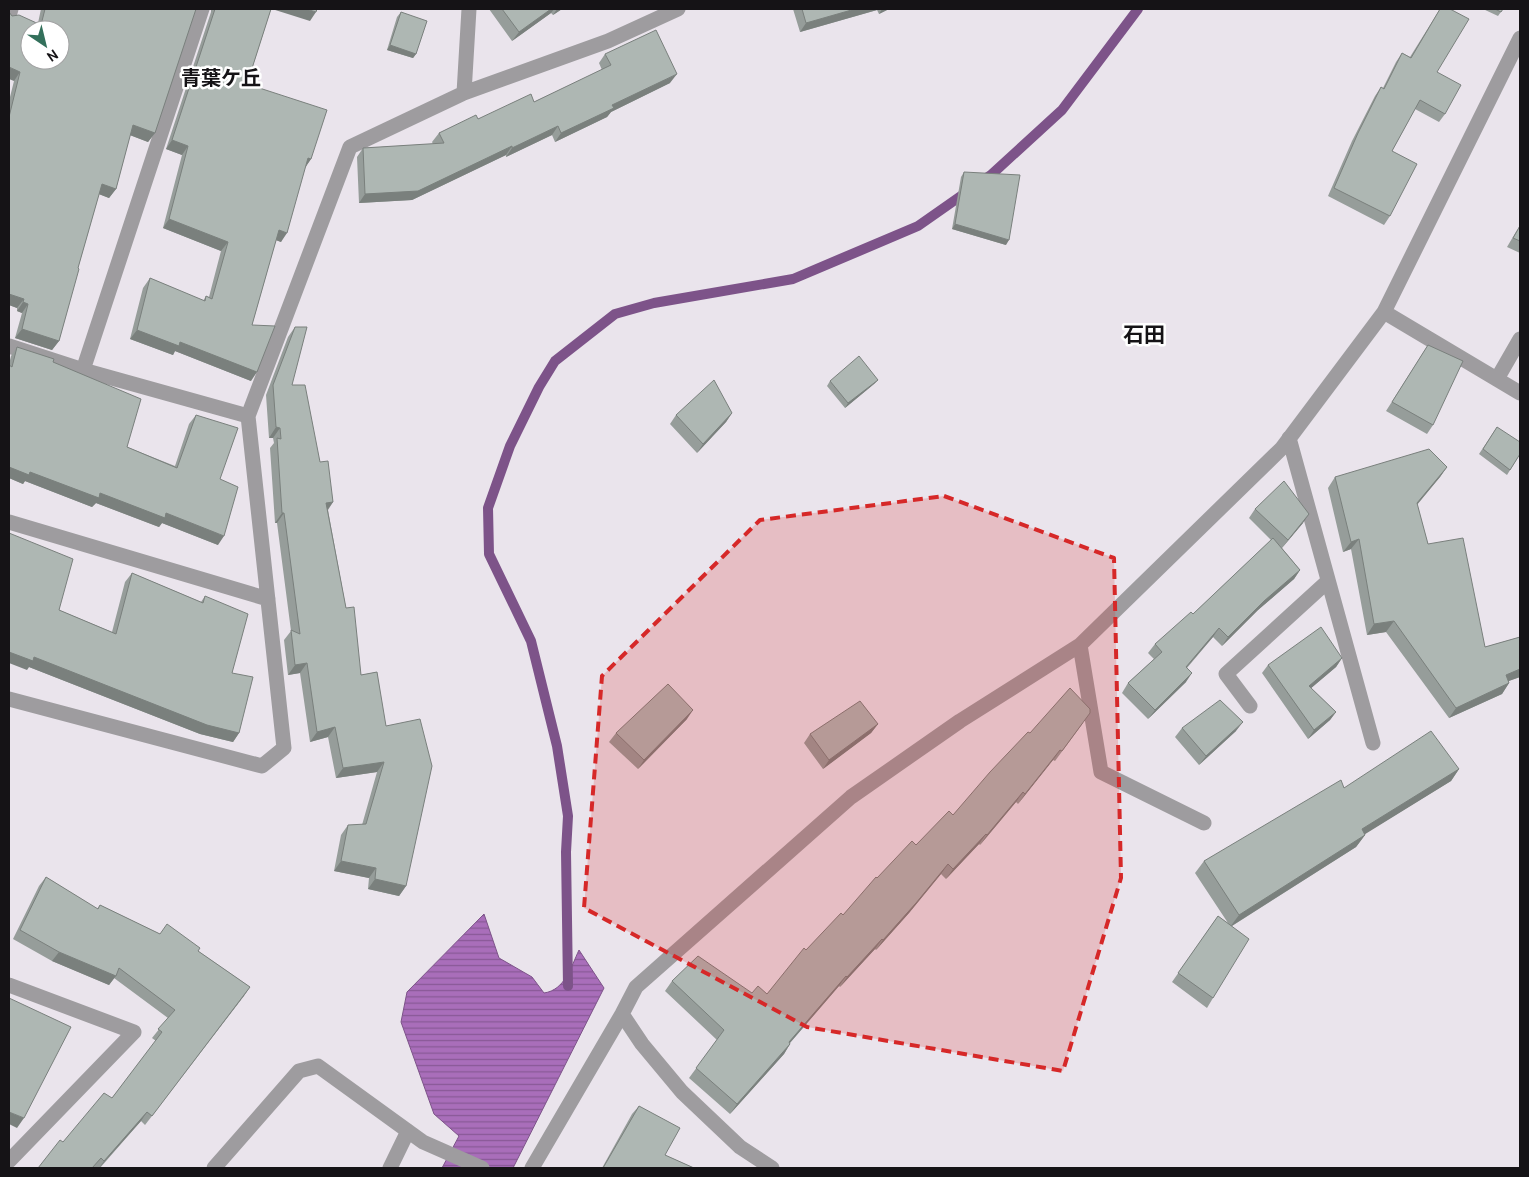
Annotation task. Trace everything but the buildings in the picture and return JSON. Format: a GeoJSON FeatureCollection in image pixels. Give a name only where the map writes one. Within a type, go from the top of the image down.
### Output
{"type":"FeatureCollection","features":[{"type":"Feature","properties":{"kind":"street"},"geometry":{"type":"LineString","coordinates":[[9,16],[11,9]]}},
{"type":"Feature","properties":{"kind":"street"},"geometry":{"type":"LineString","coordinates":[[83,370],[202,9]]}},
{"type":"Feature","properties":{"kind":"street"},"geometry":{"type":"LineString","coordinates":[[464,92],[469,9]]}},
{"type":"Feature","properties":{"kind":"street"},"geometry":{"type":"LineString","coordinates":[[9,700],[262,766],[284,748],[248,416],[350,147],[464,92],[608,40],[678,9]]}},
{"type":"Feature","properties":{"kind":"street"},"geometry":{"type":"LineString","coordinates":[[532,1168],[636,987],[851,797],[960,721],[1080,645],[1282,448],[1384,312],[1520,38]]}},
{"type":"Feature","properties":{"kind":"street"},"geometry":{"type":"LineString","coordinates":[[1384,312],[1520,394]]}},
{"type":"Feature","properties":{"kind":"street"},"geometry":{"type":"LineString","coordinates":[[1496,379],[1520,339]]}},
{"type":"Feature","properties":{"kind":"street"},"geometry":{"type":"LineString","coordinates":[[9,346],[83,370],[248,416]]}},
{"type":"Feature","properties":{"kind":"street"},"geometry":{"type":"LineString","coordinates":[[1289,438],[1373,743]]}},
{"type":"Feature","properties":{"kind":"street"},"geometry":{"type":"LineString","coordinates":[[9,522],[268,598]]}},
{"type":"Feature","properties":{"kind":"street"},"geometry":{"type":"LineString","coordinates":[[1250,706],[1226,674],[1328,580]]}},
{"type":"Feature","properties":{"kind":"street"},"geometry":{"type":"LineString","coordinates":[[1080,645],[1101,772],[1204,823]]}},
{"type":"Feature","properties":{"kind":"street"},"geometry":{"type":"LineString","coordinates":[[9,985],[134,1032],[9,1161]]}},
{"type":"Feature","properties":{"kind":"street"},"geometry":{"type":"LineString","coordinates":[[622,1014],[642,1044],[682,1092],[740,1147],[772,1168]]}},
{"type":"Feature","properties":{"kind":"street"},"geometry":{"type":"LineString","coordinates":[[214,1168],[299,1071],[318,1066],[423,1142],[482,1168]]}},
{"type":"Feature","properties":{"kind":"street"},"geometry":{"type":"LineString","coordinates":[[390,1168],[408,1131]]}},
{"type":"Feature","properties":{"kind":"highlighted area"},"geometry":{"type":"Polygon","coordinates":[[[944,496],[1114,558],[1121,878],[1063,1071],[807,1027],[584,908],[602,676],[760,520],[944,496]]]}},
{"type":"Feature","properties":{"kind":"shaded area"},"geometry":{"type":"Polygon","coordinates":[[[484,914],[499,958],[532,977],[544,993],[551,991],[562,983],[579,950],[604,988],[513,1168],[442,1168],[459,1136],[434,1114],[401,1022],[407,992],[484,914]]]}},
{"type":"Feature","properties":{"kind":"waterway"},"geometry":{"type":"LineString","coordinates":[[982,181],[1062,110],[1138,9]]}},
{"type":"Feature","properties":{"kind":"waterway"},"geometry":{"type":"LineString","coordinates":[[568,986],[566,852],[568,816],[557,746],[531,641],[489,554],[488,508],[510,446],[539,387],[555,361],[615,314],[654,303],[793,279],[918,226],[968,191]]}},
{"type":"Feature","properties":{"kind":"district","name":"青葉ケ丘"},"geometry":{"type":"Point","coordinates":[221,78]}},
{"type":"Feature","properties":{"kind":"district","name":"石田"},"geometry":{"type":"Point","coordinates":[1144,335]}}]}
